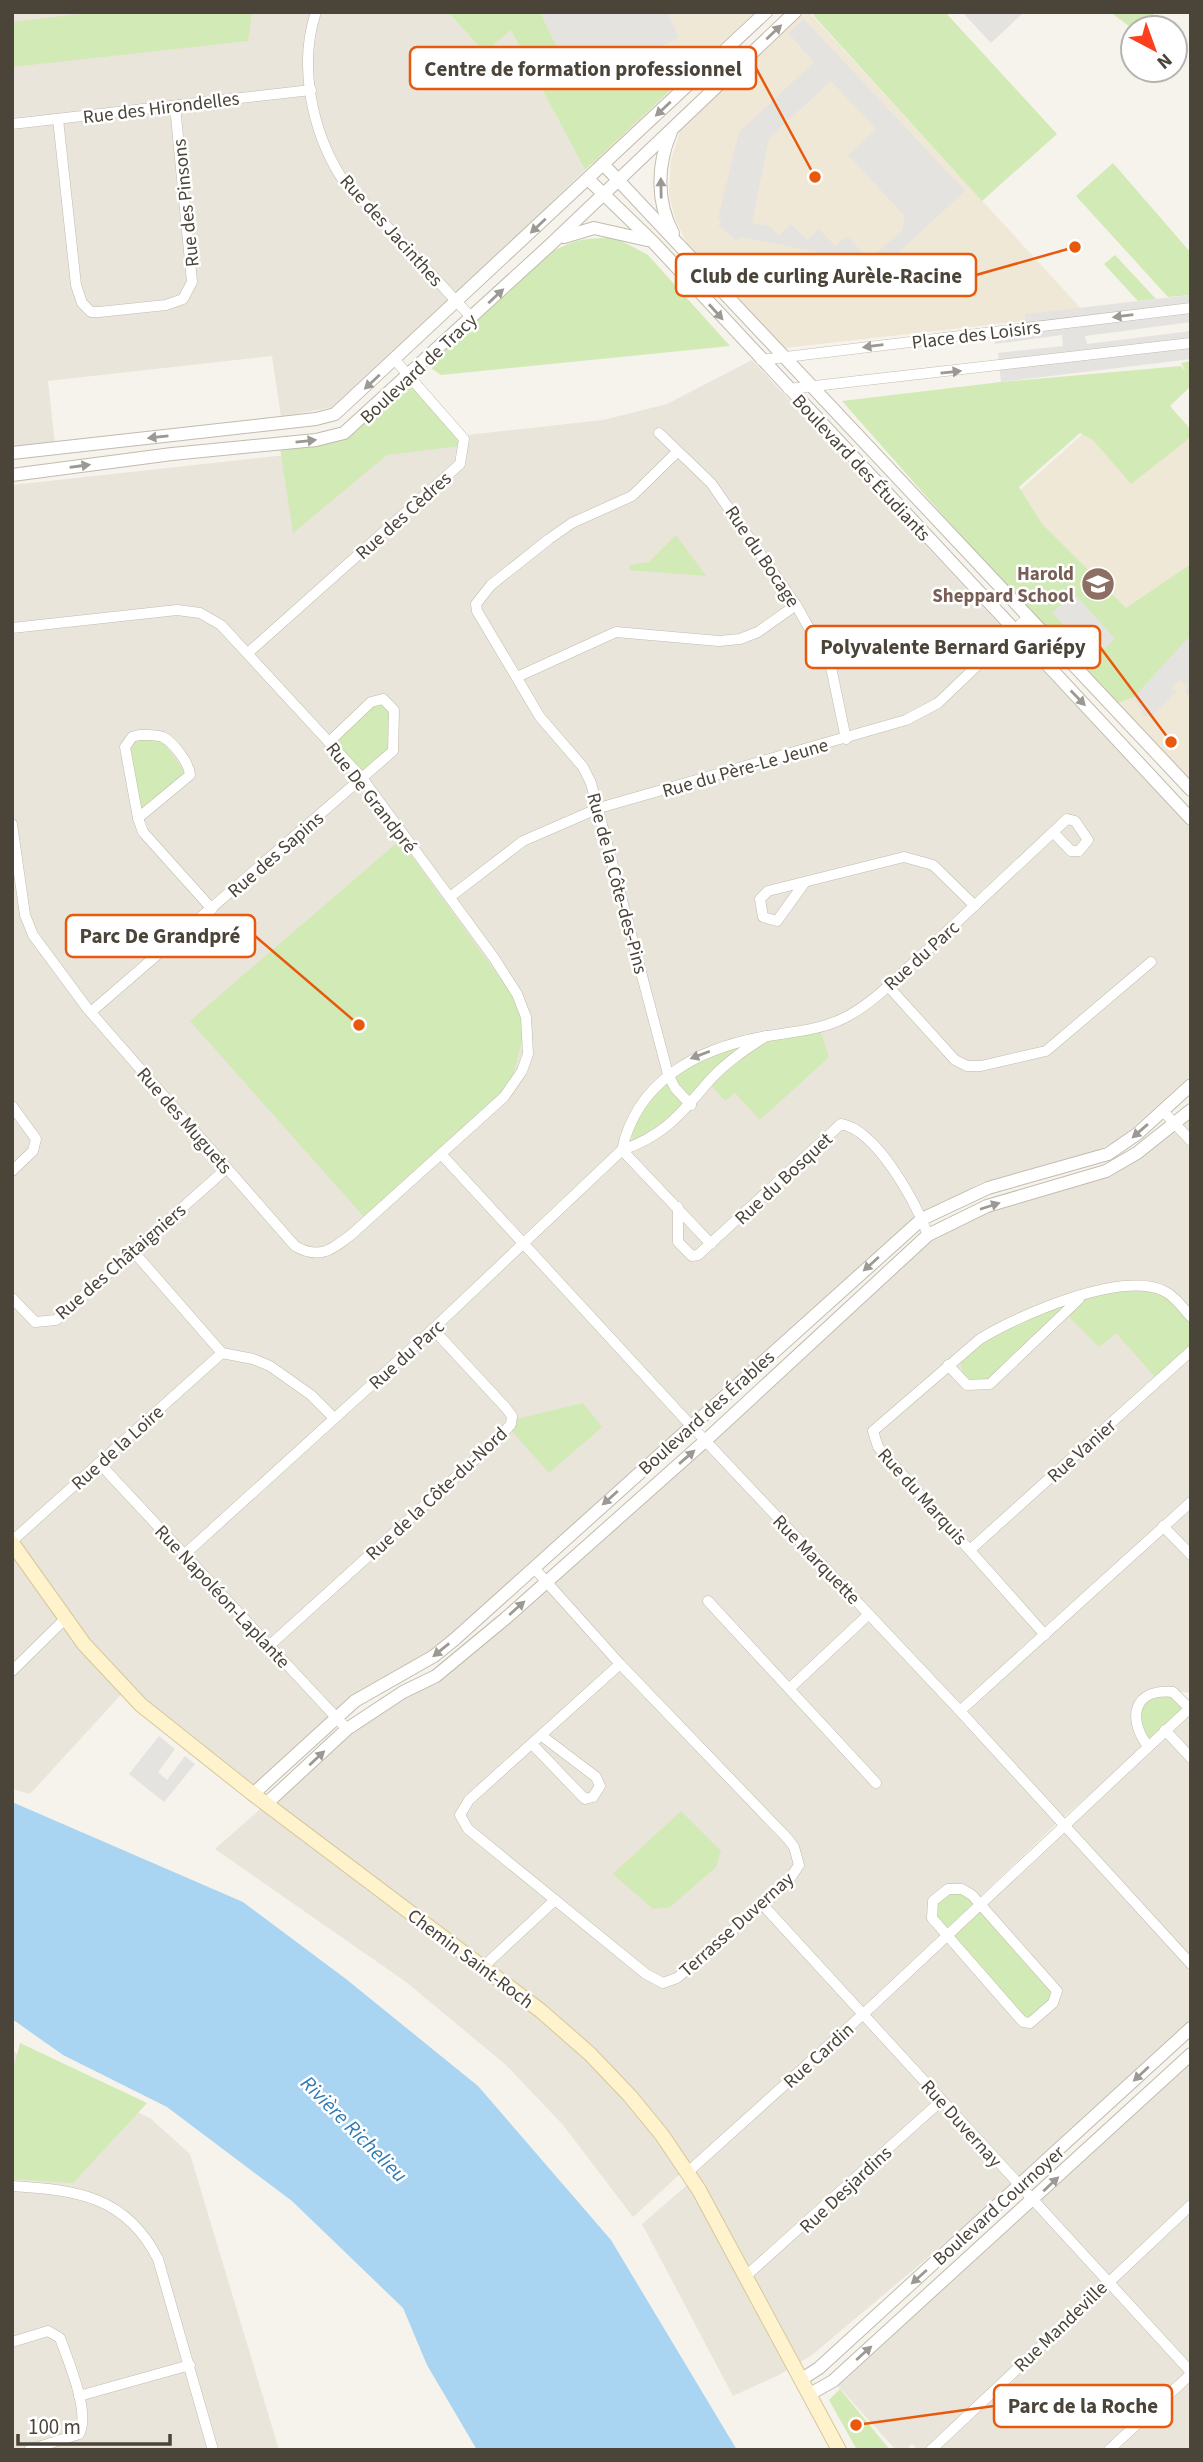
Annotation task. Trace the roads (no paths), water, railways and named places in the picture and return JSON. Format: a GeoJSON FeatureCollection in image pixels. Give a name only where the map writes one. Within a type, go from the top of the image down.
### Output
{"type":"FeatureCollection","features":[{"type":"Feature","properties":{"kind":"main road","name":"Chemin Saint-Roch"},"geometry":{"type":"LineString","coordinates":[[12,1542],[99,1663],[141,1705],[266,1804],[541,2011],[590,2054],[648,2118],[688,2172],[747,2275],[839,2450]]}},
{"type":"Feature","properties":{"kind":"street","name":"Rue des Jacinthes"},"geometry":{"type":"LineString","coordinates":[[316,12],[310,50],[311,90],[325,148],[341,177],[472,318]]}},
{"type":"Feature","properties":{"kind":"street","name":"Boulevard de Tracy"},"geometry":{"type":"LineString","coordinates":[[12,453],[326,417],[352,402],[456,301],[766,12]]}},
{"type":"Feature","properties":{"kind":"street","name":"Boulevard de Tracy"},"geometry":{"type":"LineString","coordinates":[[12,475],[336,436],[358,424],[795,12]]}},
{"type":"Feature","properties":{"kind":"street"},"geometry":{"type":"LineString","coordinates":[[710,65],[733,71]]}},
{"type":"Feature","properties":{"kind":"street","name":"Rue des Hirondelles"},"geometry":{"type":"LineString","coordinates":[[12,124],[311,90]]}},
{"type":"Feature","properties":{"kind":"street","name":"Rue des Pinsons"},"geometry":{"type":"LineString","coordinates":[[58,119],[76,285],[82,303],[91,312],[154,306],[183,299],[192,282],[175,106]]}},
{"type":"Feature","properties":{"kind":"street"},"geometry":{"type":"LineString","coordinates":[[673,129],[664,150],[660,189],[664,215],[680,245]]}},
{"type":"Feature","properties":{"kind":"street","name":"Boulevard des Étudiants"},"geometry":{"type":"LineString","coordinates":[[603,164],[1191,790]]}},
{"type":"Feature","properties":{"kind":"street","name":"Boulevard des Étudiants"},"geometry":{"type":"LineString","coordinates":[[588,179],[654,243],[1191,819]]}},
{"type":"Feature","properties":{"kind":"street"},"geometry":{"type":"LineString","coordinates":[[549,246],[568,234],[594,228],[623,232],[654,243]]}},
{"type":"Feature","properties":{"kind":"street","name":"Place des Loisirs"},"geometry":{"type":"LineString","coordinates":[[761,360],[1191,308]]}},
{"type":"Feature","properties":{"kind":"street","name":"Place des Loisirs"},"geometry":{"type":"LineString","coordinates":[[788,389],[1191,343]]}},
{"type":"Feature","properties":{"kind":"street","name":"Rue des Cèdres"},"geometry":{"type":"LineString","coordinates":[[248,653],[460,464],[464,439],[395,360]]}},
{"type":"Feature","properties":{"kind":"street","name":"Rue du Bocage"},"geometry":{"type":"LineString","coordinates":[[659,433],[711,483],[796,605],[831,667],[846,738]]}},
{"type":"Feature","properties":{"kind":"street"},"geometry":{"type":"LineString","coordinates":[[187,434],[189,452]]}},
{"type":"Feature","properties":{"kind":"street","name":"Rue de la Côte-des-Pins"},"geometry":{"type":"LineString","coordinates":[[677,453],[632,496],[572,523],[479,596],[477,611],[545,724],[587,774],[599,808],[668,1074],[675,1088],[691,1105]]}},
{"type":"Feature","properties":{"kind":"street"},"geometry":{"type":"LineString","coordinates":[[517,677],[616,632],[719,641],[740,639],[758,632],[796,605]]}},
{"type":"Feature","properties":{"kind":"street","name":"Rue De Grandpré"},"geometry":{"type":"LineString","coordinates":[[12,628],[159,611],[200,613],[221,625],[362,778],[511,983],[525,1010],[530,1032],[528,1054],[514,1084],[494,1108],[442,1155]]}},
{"type":"Feature","properties":{"kind":"street","name":"Rue du Père-Le Jeune"},"geometry":{"type":"LineString","coordinates":[[450,897],[523,841],[599,808],[906,720],[938,702],[1027,618]]}},
{"type":"Feature","properties":{"kind":"street","name":"Rue des Sapins"},"geometry":{"type":"LineString","coordinates":[[92,1012],[393,751],[394,710],[383,699],[371,702],[329,742]]}},
{"type":"Feature","properties":{"kind":"street"},"geometry":{"type":"LineString","coordinates":[[138,818],[190,775],[188,765],[161,736],[132,737],[125,747],[138,818],[143,832],[212,909]]}},
{"type":"Feature","properties":{"kind":"street","name":"Rue des Muguets"},"geometry":{"type":"LineString","coordinates":[[12,824],[24,915],[33,935],[92,1012],[295,1247],[317,1254],[329,1252],[442,1155]]}},
{"type":"Feature","properties":{"kind":"street","name":"Rue du Parc"},"geometry":{"type":"LineString","coordinates":[[622,1150],[626,1131],[646,1097],[668,1074],[699,1056],[766,1036],[821,1028],[858,1010],[888,986],[1053,832]]}},
{"type":"Feature","properties":{"kind":"street"},"geometry":{"type":"LineString","coordinates":[[805,882],[777,921],[763,917],[762,895],[805,882],[892,859],[919,859],[941,871],[975,906]]}},
{"type":"Feature","properties":{"kind":"street"},"geometry":{"type":"LineString","coordinates":[[888,986],[956,1060],[967,1066],[981,1066],[1046,1051],[1151,962]]}},
{"type":"Feature","properties":{"kind":"street","name":"Rue du Parc"},"geometry":{"type":"LineString","coordinates":[[185,1554],[433,1329],[622,1150],[656,1134],[691,1105],[724,1067],[766,1036]]}},
{"type":"Feature","properties":{"kind":"street","name":"Boulevard des Érables"},"geometry":{"type":"LineString","coordinates":[[253,1794],[336,1717],[385,1682],[434,1656],[922,1219],[988,1188],[1108,1154],[1191,1085]]}},
{"type":"Feature","properties":{"kind":"street"},"geometry":{"type":"LineString","coordinates":[[12,1106],[36,1139],[33,1151],[12,1171]]}},
{"type":"Feature","properties":{"kind":"street","name":"Boulevard des Érables"},"geometry":{"type":"LineString","coordinates":[[266,1804],[348,1729],[403,1692],[436,1676],[705,1441],[928,1235],[986,1206],[1106,1171],[1137,1153],[1191,1110]]}},
{"type":"Feature","properties":{"kind":"street"},"geometry":{"type":"LineString","coordinates":[[1163,1111],[1191,1141]]}},
{"type":"Feature","properties":{"kind":"street","name":"Rue du Bosquet"},"geometry":{"type":"LineString","coordinates":[[711,1244],[841,1124],[848,1125],[862,1136],[887,1162],[910,1195],[928,1235]]}},
{"type":"Feature","properties":{"kind":"street"},"geometry":{"type":"LineString","coordinates":[[622,1150],[678,1207],[711,1244],[692,1256],[682,1249],[677,1237],[678,1207]]}},
{"type":"Feature","properties":{"kind":"street","name":"Rue Marquette"},"geometry":{"type":"LineString","coordinates":[[442,1155],[690,1425],[960,1711],[1191,1964]]}},
{"type":"Feature","properties":{"kind":"street","name":"Rue des Châtaigniers"},"geometry":{"type":"LineString","coordinates":[[12,1298],[35,1322],[56,1320],[227,1168]]}},
{"type":"Feature","properties":{"kind":"street"},"geometry":{"type":"LineString","coordinates":[[133,1251],[222,1353],[253,1359],[270,1366],[311,1395],[334,1418]]}},
{"type":"Feature","properties":{"kind":"street","name":"Rue du Marquis"},"geometry":{"type":"LineString","coordinates":[[1045,1635],[878,1447],[873,1437],[877,1426],[948,1365],[997,1329],[1082,1296],[1111,1289],[1156,1288],[1174,1298],[1191,1317]]}},
{"type":"Feature","properties":{"kind":"street"},"geometry":{"type":"LineString","coordinates":[[948,1365],[967,1385],[990,1384],[1082,1296]]}},
{"type":"Feature","properties":{"kind":"street","name":"Rue de la Côte-du-Nord"},"geometry":{"type":"LineString","coordinates":[[269,1646],[502,1436],[511,1424],[512,1416],[506,1408],[433,1329]]}},
{"type":"Feature","properties":{"kind":"street","name":"Rue Vanier"},"geometry":{"type":"LineString","coordinates":[[971,1549],[1191,1350]]}},
{"type":"Feature","properties":{"kind":"street","name":"Rue de la Loire"},"geometry":{"type":"LineString","coordinates":[[12,1542],[222,1353]]}},
{"type":"Feature","properties":{"kind":"street","name":"Rue Napoléon-Laplante"},"geometry":{"type":"LineString","coordinates":[[99,1463],[348,1729]]}},
{"type":"Feature","properties":{"kind":"street"},"geometry":{"type":"LineString","coordinates":[[960,1711],[1191,1502]]}},
{"type":"Feature","properties":{"kind":"street"},"geometry":{"type":"LineString","coordinates":[[1163,1526],[1191,1555]]}},
{"type":"Feature","properties":{"kind":"street","name":"Terrasse Duvernay"},"geometry":{"type":"LineString","coordinates":[[534,1568],[620,1664],[794,1847],[799,1865],[787,1883],[677,1978],[663,1983],[646,1974],[468,1829],[460,1815],[470,1800],[620,1664]]}},
{"type":"Feature","properties":{"kind":"street"},"geometry":{"type":"LineString","coordinates":[[708,1601],[876,1783]]}},
{"type":"Feature","properties":{"kind":"street"},"geometry":{"type":"LineString","coordinates":[[790,1688],[869,1614]]}},
{"type":"Feature","properties":{"kind":"street"},"geometry":{"type":"LineString","coordinates":[[12,1671],[65,1619]]}},
{"type":"Feature","properties":{"kind":"street","name":"Rue Cardin"},"geometry":{"type":"LineString","coordinates":[[688,2172],[863,2014],[1190,1707],[1173,1692],[1159,1692],[1136,1707],[1135,1724],[1148,1746]]}},
{"type":"Feature","properties":{"kind":"street"},"geometry":{"type":"LineString","coordinates":[[1165,1730],[1191,1758]]}},
{"type":"Feature","properties":{"kind":"street"},"geometry":{"type":"LineString","coordinates":[[532,1744],[585,1799],[593,1797],[600,1786],[596,1777],[542,1736]]}},
{"type":"Feature","properties":{"kind":"street"},"geometry":{"type":"LineString","coordinates":[[948,1889],[962,1889],[981,1904],[1057,1991],[1052,2003],[1030,2023],[1023,2022],[947,1936],[932,1918],[931,1907],[938,1894],[948,1889]]}},
{"type":"Feature","properties":{"kind":"street"},"geometry":{"type":"LineString","coordinates":[[483,1967],[555,1900]]}},
{"type":"Feature","properties":{"kind":"street","name":"Rue Duvernay"},"geometry":{"type":"LineString","coordinates":[[762,1904],[1191,2373]]}},
{"type":"Feature","properties":{"kind":"street","name":"Boulevard Cournoyer"},"geometry":{"type":"LineString","coordinates":[[802,2379],[819,2368],[1191,2028]]}},
{"type":"Feature","properties":{"kind":"street","name":"Boulevard Cournoyer"},"geometry":{"type":"LineString","coordinates":[[810,2394],[833,2381],[1191,2054]]}},
{"type":"Feature","properties":{"kind":"street","name":"Rue Desjardins"},"geometry":{"type":"LineString","coordinates":[[747,2275],[941,2101]]}},
{"type":"Feature","properties":{"kind":"street"},"geometry":{"type":"LineString","coordinates":[[12,2186],[57,2189],[87,2196],[116,2209],[135,2222],[146,2235],[158,2259],[213,2450]]}},
{"type":"Feature","properties":{"kind":"street","name":"Rue Mandeville"},"geometry":{"type":"LineString","coordinates":[[931,2450],[1106,2281],[1191,2205]]}},
{"type":"Feature","properties":{"kind":"street"},"geometry":{"type":"LineString","coordinates":[[12,2342],[48,2332],[60,2338],[79,2396],[83,2427],[79,2434],[29,2450]]}},
{"type":"Feature","properties":{"kind":"street"},"geometry":{"type":"LineString","coordinates":[[79,2396],[190,2365]]}},
{"type":"Feature","properties":{"kind":"street"},"geometry":{"type":"LineString","coordinates":[[1109,2450],[1191,2373]]}},
{"type":"Feature","properties":{"kind":"water","name":"Rivière Richelieu"},"geometry":{"type":"Polygon","coordinates":[[[12,1802],[243,1902],[346,1979],[478,2086],[611,2240],[737,2450],[477,2450],[427,2365],[403,2308],[292,2201],[167,2107],[63,2055],[12,2019],[12,1802]]]}},
{"type":"Feature","properties":{"kind":"place","name":"Centre de formation professionnel"},"geometry":{"type":"Point","coordinates":[815,177]}},
{"type":"Feature","properties":{"kind":"place","name":"Club de curling Aurèle-Racine"},"geometry":{"type":"Point","coordinates":[1075,247]}},
{"type":"Feature","properties":{"kind":"place","name":"Harold Sheppard School"},"geometry":{"type":"Point","coordinates":[1098,584]}},
{"type":"Feature","properties":{"kind":"place","name":"Polyvalente Bernard Gariépy"},"geometry":{"type":"Point","coordinates":[1171,742]}},
{"type":"Feature","properties":{"kind":"place","name":"Parc De Grandpré"},"geometry":{"type":"Point","coordinates":[359,1025]}},
{"type":"Feature","properties":{"kind":"place","name":"Parc de la Roche"},"geometry":{"type":"Point","coordinates":[856,2425]}}]}
